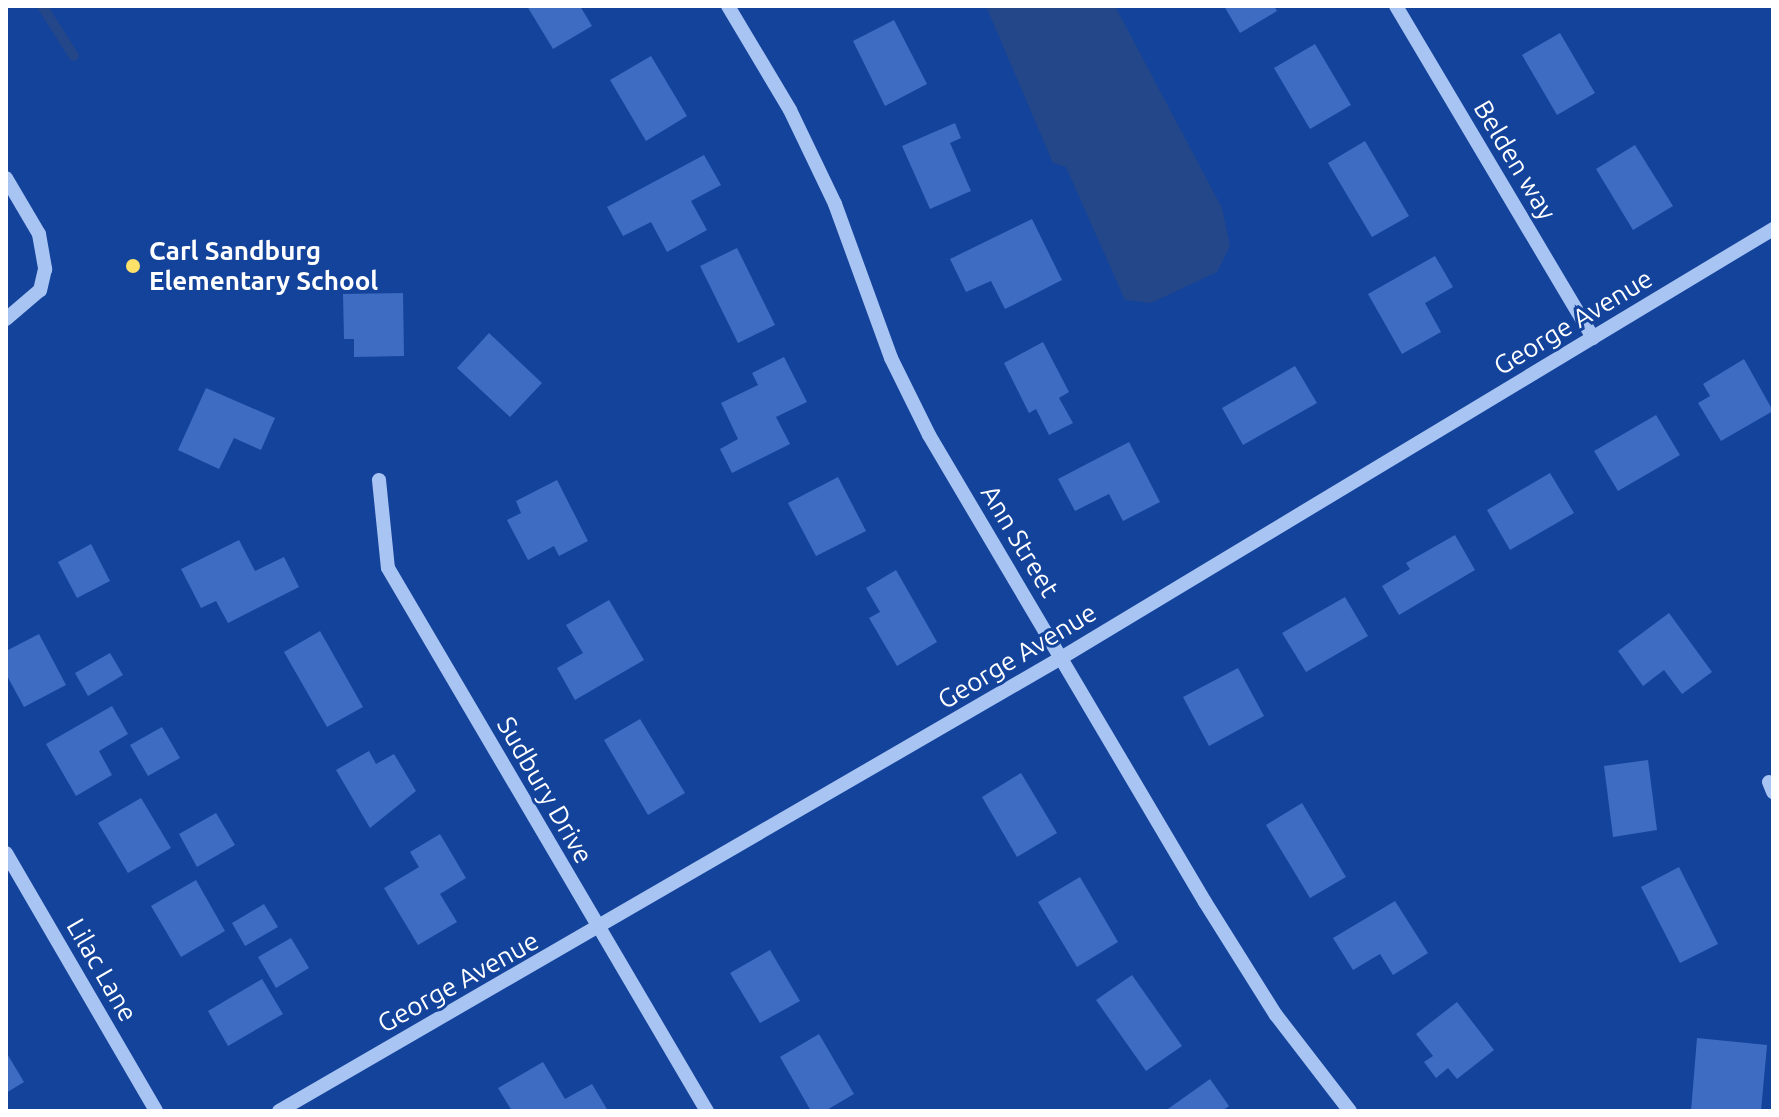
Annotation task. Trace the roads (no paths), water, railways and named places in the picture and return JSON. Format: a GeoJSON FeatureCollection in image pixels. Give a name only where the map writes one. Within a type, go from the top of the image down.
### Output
{"type":"FeatureCollection","features":[{"type":"Feature","properties":{"kind":"street","name":"Ann Street"},"geometry":{"type":"LineString","coordinates":[[728,6],[803,137],[891,358],[929,435],[1268,1003],[1350,1111]]}},
{"type":"Feature","properties":{"kind":"street","name":"Belden way"},"geometry":{"type":"LineString","coordinates":[[1396,6],[1593,338]]}},
{"type":"Feature","properties":{"kind":"street"},"geometry":{"type":"LineString","coordinates":[[6,178],[39,234],[45,269],[40,290],[6,319]]}},
{"type":"Feature","properties":{"kind":"street","name":"George Avenue"},"geometry":{"type":"LineString","coordinates":[[279,1111],[599,930],[1061,658],[1773,229]]}},
{"type":"Feature","properties":{"kind":"street","name":"Sudbury Drive"},"geometry":{"type":"LineString","coordinates":[[379,480],[388,568],[707,1111]]}},
{"type":"Feature","properties":{"kind":"street","name":"Lilac Lane"},"geometry":{"type":"LineString","coordinates":[[6,853],[156,1111]]}},
{"type":"Feature","properties":{"kind":"water"},"geometry":{"type":"Polygon","coordinates":[[[986,6],[1115,6],[1222,208],[1230,246],[1217,272],[1151,303],[1125,300],[1066,167],[1053,163],[986,6]]]}},
{"type":"Feature","properties":{"kind":"waterway"},"geometry":{"type":"LineString","coordinates":[[42,6],[74,56]]}},
{"type":"Feature","properties":{"kind":"place","name":"Carl Sandburg Elementary School"},"geometry":{"type":"Point","coordinates":[133,266]}}]}
